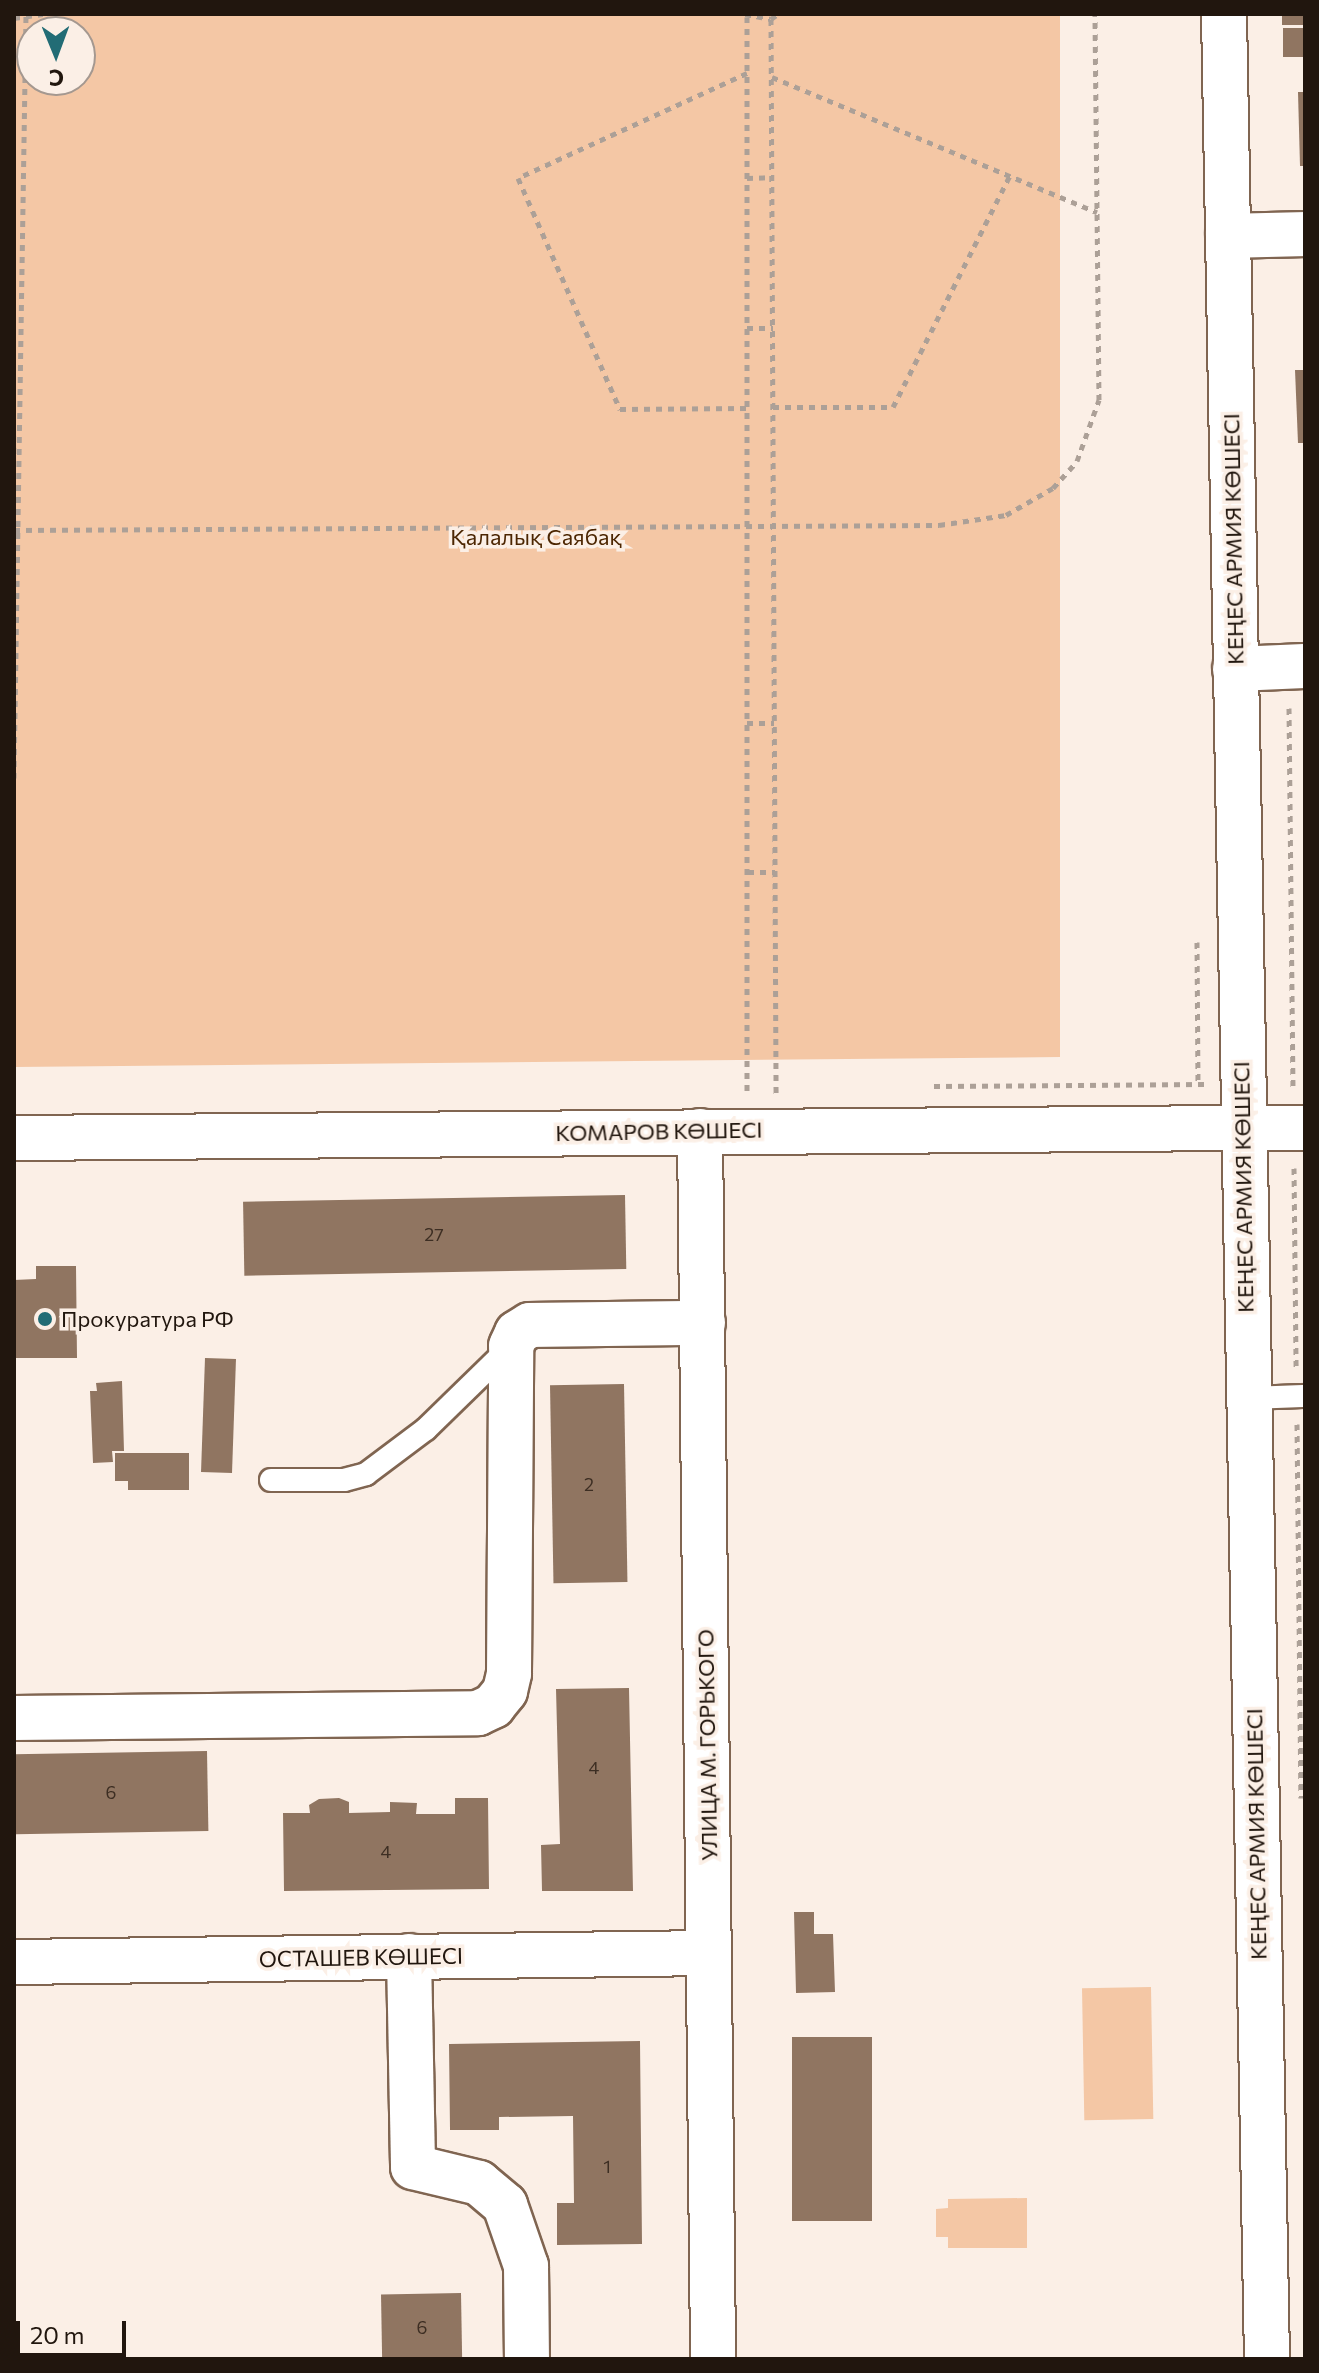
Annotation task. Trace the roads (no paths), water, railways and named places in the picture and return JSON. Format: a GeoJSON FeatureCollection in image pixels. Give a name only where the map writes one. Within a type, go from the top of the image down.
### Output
{"type":"FeatureCollection","features":[{"type":"Feature","properties":{"kind":"street","name":"КЕҢЕС АРМИЯ КӨШЕСІ"},"geometry":{"type":"LineString","coordinates":[[1224,14],[1242,1128],[1267,2359]]}},
{"type":"Feature","properties":{"kind":"street"},"geometry":{"type":"LineString","coordinates":[[1228,236],[1305,234]]}},
{"type":"Feature","properties":{"kind":"street"},"geometry":{"type":"LineString","coordinates":[[1235,669],[1305,666]]}},
{"type":"Feature","properties":{"kind":"street","name":"КОМАРОВ КӨШЕСІ"},"geometry":{"type":"LineString","coordinates":[[14,1138],[1305,1128]]}},
{"type":"Feature","properties":{"kind":"street","name":"УЛИЦА М. ГОРЬКОГО"},"geometry":{"type":"LineString","coordinates":[[700,1131],[713,2359]]}},
{"type":"Feature","properties":{"kind":"street"},"geometry":{"type":"LineString","coordinates":[[14,1718],[478,1713],[493,1706],[505,1691],[509,1673],[511,1346],[517,1333],[530,1325],[703,1323]]}},
{"type":"Feature","properties":{"kind":"street","name":"ОСТАШЕВ КӨШЕСІ"},"geometry":{"type":"LineString","coordinates":[[14,1962],[709,1953]]}},
{"type":"Feature","properties":{"kind":"street"},"geometry":{"type":"LineString","coordinates":[[409,1956],[413,2167],[479,2183],[505,2205],[526,2266],[527,2359]]}},
{"type":"Feature","properties":{"kind":"lane"},"geometry":{"type":"LineString","coordinates":[[271,1480],[344,1480],[366,1474],[426,1429],[511,1346]]}},
{"type":"Feature","properties":{"kind":"lane"},"geometry":{"type":"LineString","coordinates":[[1247,1398],[1305,1396]]}},
{"type":"Feature","properties":{"kind":"place","name":"Прокуратура РФ"},"geometry":{"type":"Point","coordinates":[45,1319]}},
{"type":"Feature","properties":{"kind":"park label","name":"Қалалық Саябақ"},"geometry":{"type":"Point","coordinates":[536,537]}}]}
